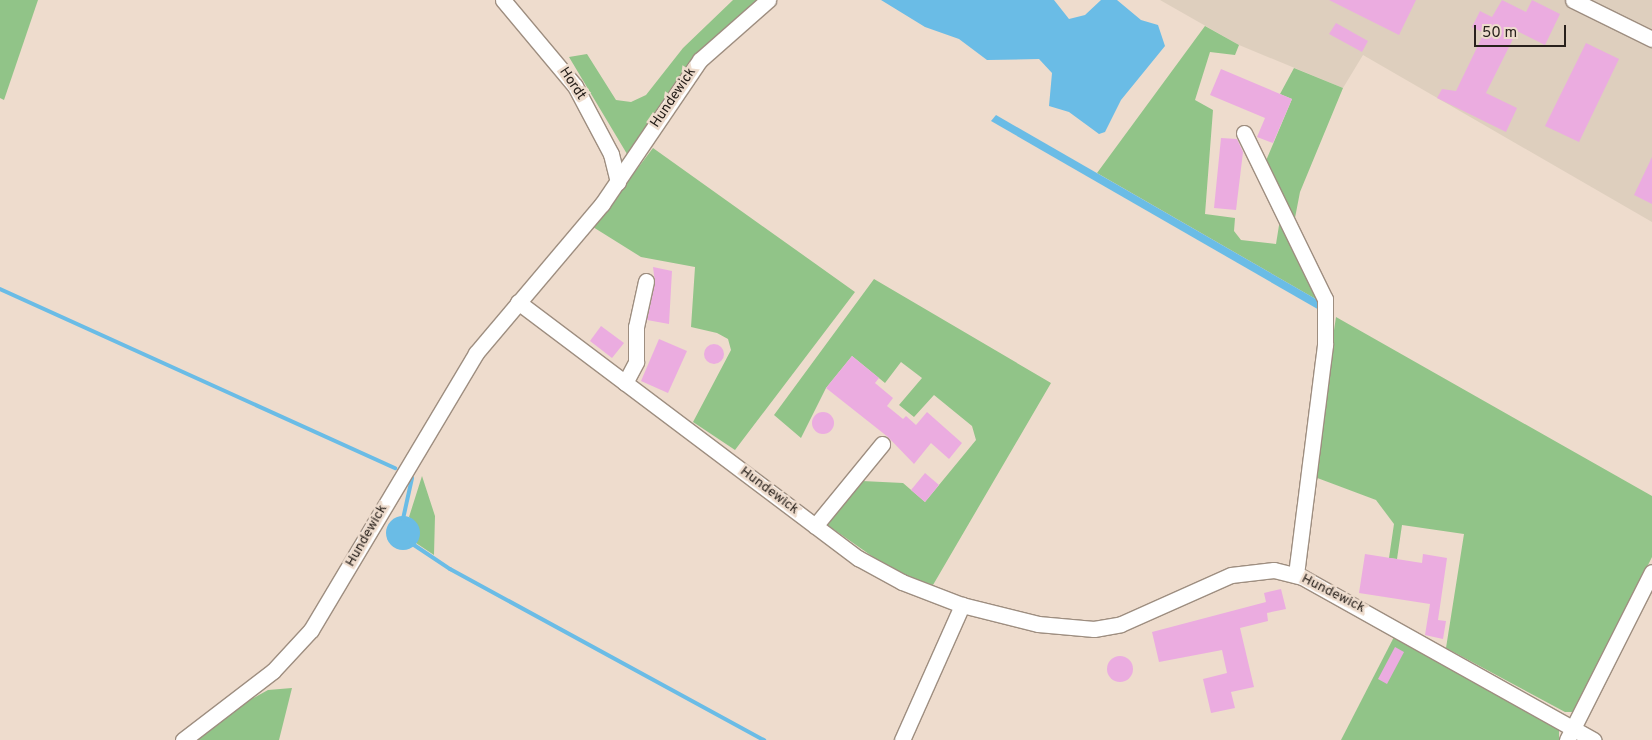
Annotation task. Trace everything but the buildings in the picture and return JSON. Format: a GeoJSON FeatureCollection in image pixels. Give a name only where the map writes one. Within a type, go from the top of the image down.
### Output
{"type":"FeatureCollection","features":[{"type":"Feature","properties":{"kind":"street","name":"Hordt"},"geometry":{"type":"LineString","coordinates":[[502,0],[575,86],[612,154],[618,182]]}},
{"type":"Feature","properties":{"kind":"street","name":"Hundewick"},"geometry":{"type":"LineString","coordinates":[[183,740],[273,671],[311,630],[476,352],[618,182],[700,60],[768,0]]}},
{"type":"Feature","properties":{"kind":"street"},"geometry":{"type":"LineString","coordinates":[[1573,0],[1652,39]]}},
{"type":"Feature","properties":{"kind":"street"},"geometry":{"type":"LineString","coordinates":[[1244,133],[1325,299],[1325,344],[1296,575]]}},
{"type":"Feature","properties":{"kind":"street"},"geometry":{"type":"LineString","coordinates":[[625,383],[636,362],[636,327],[646,281]]}},
{"type":"Feature","properties":{"kind":"street","name":"Hundewick"},"geometry":{"type":"LineString","coordinates":[[518,302],[815,526],[881,572],[962,604],[1054,627],[1094,629],[1121,624],[1231,575],[1274,570],[1296,575],[1570,734],[1594,740]]}},
{"type":"Feature","properties":{"kind":"street"},"geometry":{"type":"LineString","coordinates":[[815,526],[882,444]]}},
{"type":"Feature","properties":{"kind":"street"},"geometry":{"type":"LineString","coordinates":[[1570,734],[1652,572]]}},
{"type":"Feature","properties":{"kind":"street"},"geometry":{"type":"LineString","coordinates":[[902,740],[962,604]]}},
{"type":"Feature","properties":{"kind":"shaded area"},"geometry":{"type":"Polygon","coordinates":[[[1160,0],[1652,0],[1652,222],[1363,55],[1343,88],[1239,45],[1160,0]]]}},
{"type":"Feature","properties":{"kind":"green space"},"geometry":{"type":"Polygon","coordinates":[[[0,0],[38,0],[4,100],[0,98],[0,0]]]}},
{"type":"Feature","properties":{"kind":"green space"},"geometry":{"type":"Polygon","coordinates":[[[733,0],[765,0],[717,38],[630,159],[569,57],[587,54],[616,100],[631,102],[646,95],[683,48],[733,0]]]}},
{"type":"Feature","properties":{"kind":"green space"},"geometry":{"type":"Polygon","coordinates":[[[1205,26],[1239,45],[1235,55],[1210,52],[1195,100],[1213,110],[1205,214],[1235,218],[1234,231],[1241,240],[1276,244],[1281,213],[1321,302],[1097,173],[1205,26]]]}},
{"type":"Feature","properties":{"kind":"green space"},"geometry":{"type":"Polygon","coordinates":[[[1294,68],[1343,88],[1300,192],[1294,223],[1265,163],[1292,99],[1280,94],[1294,68]]]}},
{"type":"Feature","properties":{"kind":"green space"},"geometry":{"type":"Polygon","coordinates":[[[653,148],[855,292],[735,450],[693,422],[731,350],[728,339],[717,333],[691,327],[695,267],[641,257],[593,227],[653,148]]]}},
{"type":"Feature","properties":{"kind":"green space"},"geometry":{"type":"Polygon","coordinates":[[[874,279],[1051,383],[933,585],[896,573],[826,524],[862,481],[903,483],[925,502],[976,440],[972,426],[934,395],[914,417],[899,405],[922,378],[901,362],[885,383],[852,356],[826,388],[801,438],[774,415],[874,279]]]}},
{"type":"Feature","properties":{"kind":"green space"},"geometry":{"type":"Polygon","coordinates":[[[1336,317],[1652,496],[1652,557],[1575,712],[1565,712],[1446,648],[1464,534],[1402,525],[1397,559],[1389,558],[1394,524],[1376,500],[1312,476],[1336,317]]]}},
{"type":"Feature","properties":{"kind":"green space"},"geometry":{"type":"Polygon","coordinates":[[[422,476],[435,516],[434,555],[416,543],[414,521],[409,517],[422,476]]]}},
{"type":"Feature","properties":{"kind":"green space"},"geometry":{"type":"Polygon","coordinates":[[[1395,635],[1559,730],[1559,740],[1341,740],[1395,635]]]}},
{"type":"Feature","properties":{"kind":"green space"},"geometry":{"type":"Polygon","coordinates":[[[292,688],[279,740],[196,740],[248,701],[268,690],[292,688]]]}},
{"type":"Feature","properties":{"kind":"water"},"geometry":{"type":"Polygon","coordinates":[[[881,0],[1054,0],[1069,19],[1085,15],[1101,0],[1117,0],[1141,20],[1158,25],[1165,46],[1121,100],[1105,132],[1099,134],[1069,112],[1049,106],[1052,73],[1039,59],[987,60],[959,39],[925,27],[881,0]]]}},
{"type":"Feature","properties":{"kind":"water"},"geometry":{"type":"Polygon","coordinates":[[[996,115],[1321,302],[1321,311],[991,121],[996,115]]]}},
{"type":"Feature","properties":{"kind":"water"},"geometry":{"type":"Polygon","coordinates":[[[403,516],[415,521],[420,533],[415,545],[403,550],[391,545],[386,533],[391,521],[403,516]]]}},
{"type":"Feature","properties":{"kind":"waterway"},"geometry":{"type":"LineString","coordinates":[[0,289],[395,468]]}},
{"type":"Feature","properties":{"kind":"waterway"},"geometry":{"type":"LineString","coordinates":[[403,519],[412,478]]}},
{"type":"Feature","properties":{"kind":"waterway"},"geometry":{"type":"LineString","coordinates":[[411,543],[450,569],[764,740]]}}]}
